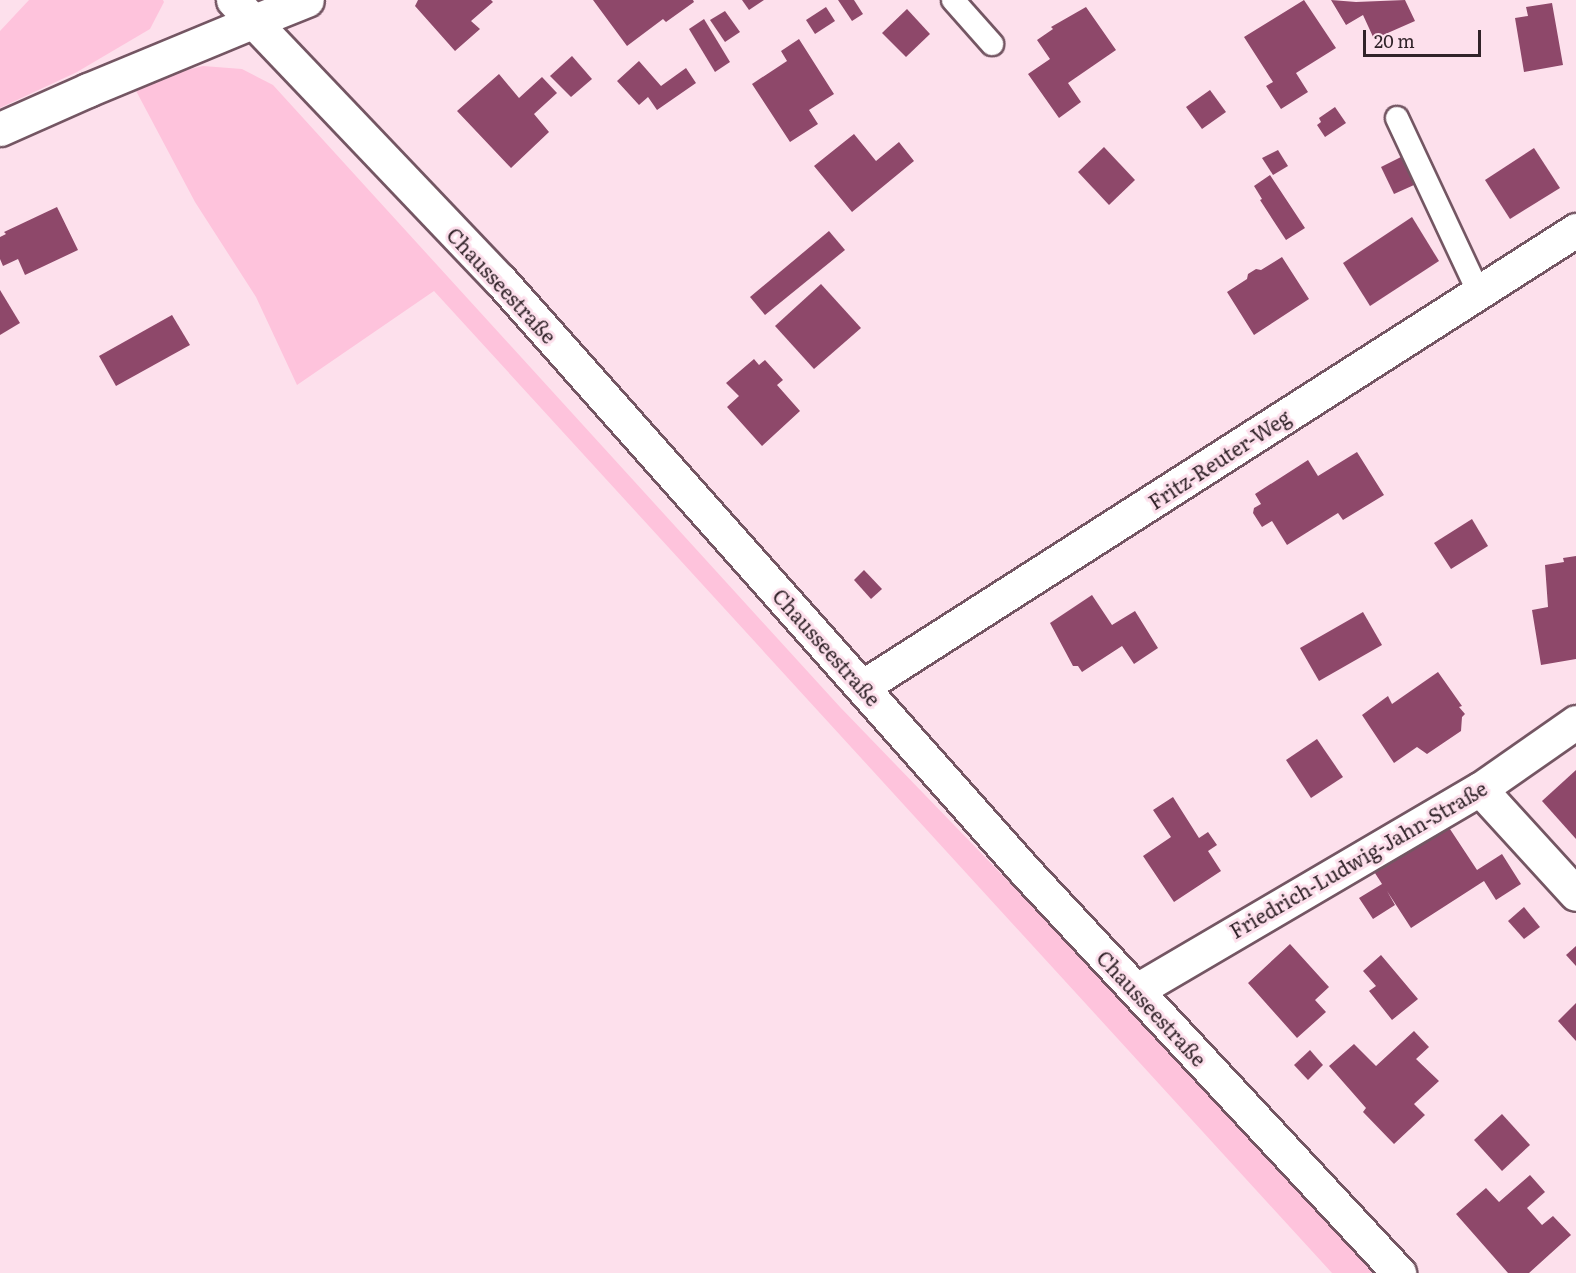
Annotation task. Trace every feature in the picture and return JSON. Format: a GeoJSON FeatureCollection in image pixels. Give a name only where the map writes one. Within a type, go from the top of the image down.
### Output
{"type":"FeatureCollection","features":[{"type":"Feature","properties":{"kind":"street"},"geometry":{"type":"LineString","coordinates":[[0,129],[88,90],[243,11],[307,0]]}},
{"type":"Feature","properties":{"kind":"street","name":"Chausseestraße"},"geometry":{"type":"LineString","coordinates":[[243,11],[500,280],[1026,872],[1399,1273]]}},
{"type":"Feature","properties":{"kind":"street","name":"Fritz-Reuter-Weg"},"geometry":{"type":"LineString","coordinates":[[862,687],[1576,230]]}},
{"type":"Feature","properties":{"kind":"street","name":"Friedrich-Ludwig-Jahn-Straße"},"geometry":{"type":"LineString","coordinates":[[1137,990],[1480,789],[1576,722]]}},
{"type":"Feature","properties":{"kind":"street"},"geometry":{"type":"LineString","coordinates":[[1480,789],[1576,894]]}},
{"type":"Feature","properties":{"kind":"lane"},"geometry":{"type":"LineString","coordinates":[[953,0],[992,44]]}},
{"type":"Feature","properties":{"kind":"lane"},"geometry":{"type":"LineString","coordinates":[[1397,118],[1479,292]]}},
{"type":"Feature","properties":{"kind":"shaded area"},"geometry":{"type":"Polygon","coordinates":[[[29,0],[163,0],[164,2],[150,29],[77,72],[0,108],[0,31],[29,0]]]}},
{"type":"Feature","properties":{"kind":"shaded area"},"geometry":{"type":"Polygon","coordinates":[[[203,66],[242,69],[273,85],[840,707],[1122,999],[1373,1273],[1332,1273],[434,291],[297,385],[256,297],[195,202],[134,87],[157,77],[203,66]]]}},
{"type":"Feature","properties":{"kind":"building"},"geometry":{"type":"Polygon","coordinates":[[[418,0],[491,0],[493,2],[471,21],[480,29],[455,51],[415,6],[418,0]]]}},
{"type":"Feature","properties":{"kind":"building"},"geometry":{"type":"Polygon","coordinates":[[[593,0],[693,0],[694,2],[666,22],[663,19],[627,46],[593,0]]]}},
{"type":"Feature","properties":{"kind":"building"},"geometry":{"type":"Polygon","coordinates":[[[742,0],[764,0],[749,10],[742,0]]]}},
{"type":"Feature","properties":{"kind":"building"},"geometry":{"type":"Polygon","coordinates":[[[838,0],[854,0],[863,14],[852,21],[838,0]]]}},
{"type":"Feature","properties":{"kind":"building"},"geometry":{"type":"Polygon","coordinates":[[[1304,0],[1336,48],[1296,73],[1308,92],[1281,109],[1266,86],[1273,82],[1244,37],[1304,0]]]}},
{"type":"Feature","properties":{"kind":"building"},"geometry":{"type":"Polygon","coordinates":[[[1331,0],[1356,2],[1405,0],[1415,21],[1374,39],[1363,15],[1346,25],[1331,0]]]}},
{"type":"Feature","properties":{"kind":"building"},"geometry":{"type":"Polygon","coordinates":[[[1552,3],[1563,65],[1524,72],[1515,18],[1528,16],[1526,7],[1552,3]]]}},
{"type":"Feature","properties":{"kind":"building"},"geometry":{"type":"Polygon","coordinates":[[[826,7],[835,21],[815,34],[806,20],[826,7]]]}},
{"type":"Feature","properties":{"kind":"building"},"geometry":{"type":"Polygon","coordinates":[[[1086,7],[1116,50],[1068,83],[1081,102],[1059,118],[1028,74],[1050,59],[1037,40],[1053,29],[1051,27],[1086,7]]]}},
{"type":"Feature","properties":{"kind":"building"},"geometry":{"type":"Polygon","coordinates":[[[907,9],[930,34],[906,57],[882,33],[907,9]]]}},
{"type":"Feature","properties":{"kind":"building"},"geometry":{"type":"Polygon","coordinates":[[[725,11],[740,32],[725,42],[710,20],[725,11]]]}},
{"type":"Feature","properties":{"kind":"building"},"geometry":{"type":"Polygon","coordinates":[[[704,19],[730,62],[715,72],[689,29],[704,19]]]}},
{"type":"Feature","properties":{"kind":"building"},"geometry":{"type":"Polygon","coordinates":[[[799,39],[834,94],[809,110],[818,124],[790,142],[752,84],[787,61],[781,51],[799,39]]]}},
{"type":"Feature","properties":{"kind":"building"},"geometry":{"type":"Polygon","coordinates":[[[572,56],[592,79],[571,97],[550,76],[572,56]]]}},
{"type":"Feature","properties":{"kind":"building"},"geometry":{"type":"Polygon","coordinates":[[[639,61],[661,86],[686,68],[696,83],[657,110],[648,97],[639,105],[617,81],[639,61]]]}},
{"type":"Feature","properties":{"kind":"building"},"geometry":{"type":"Polygon","coordinates":[[[499,74],[519,98],[542,77],[557,93],[534,114],[549,132],[511,168],[457,111],[499,74]]]}},
{"type":"Feature","properties":{"kind":"building"},"geometry":{"type":"Polygon","coordinates":[[[1210,90],[1226,112],[1202,129],[1186,107],[1210,90]]]}},
{"type":"Feature","properties":{"kind":"building"},"geometry":{"type":"Polygon","coordinates":[[[1335,107],[1346,123],[1325,137],[1317,125],[1321,122],[1319,118],[1335,107]]]}},
{"type":"Feature","properties":{"kind":"building"},"geometry":{"type":"Polygon","coordinates":[[[854,134],[876,161],[899,142],[914,161],[852,212],[814,166],[854,134]]]}},
{"type":"Feature","properties":{"kind":"building"},"geometry":{"type":"Polygon","coordinates":[[[1104,147],[1135,180],[1109,205],[1078,172],[1104,147]]]}},
{"type":"Feature","properties":{"kind":"building"},"geometry":{"type":"Polygon","coordinates":[[[1534,148],[1560,188],[1510,219],[1485,180],[1534,148]]]}},
{"type":"Feature","properties":{"kind":"building"},"geometry":{"type":"Polygon","coordinates":[[[1278,150],[1288,166],[1273,175],[1262,158],[1278,150]]]}},
{"type":"Feature","properties":{"kind":"building"},"geometry":{"type":"Polygon","coordinates":[[[1401,157],[1414,185],[1394,194],[1381,167],[1401,157]]]}},
{"type":"Feature","properties":{"kind":"building"},"geometry":{"type":"Polygon","coordinates":[[[1270,175],[1305,228],[1286,240],[1260,200],[1262,199],[1254,186],[1270,175]]]}},
{"type":"Feature","properties":{"kind":"building"},"geometry":{"type":"Polygon","coordinates":[[[57,207],[78,250],[25,275],[18,259],[3,266],[0,259],[0,237],[6,234],[4,232],[57,207]]]}},
{"type":"Feature","properties":{"kind":"building"},"geometry":{"type":"Polygon","coordinates":[[[1412,217],[1439,261],[1370,306],[1343,263],[1412,217]]]}},
{"type":"Feature","properties":{"kind":"building"},"geometry":{"type":"Polygon","coordinates":[[[829,231],[845,250],[765,315],[750,297],[829,231]]]}},
{"type":"Feature","properties":{"kind":"building"},"geometry":{"type":"Polygon","coordinates":[[[1282,257],[1309,299],[1254,335],[1227,292],[1247,279],[1248,274],[1256,269],[1261,270],[1282,257]]]}},
{"type":"Feature","properties":{"kind":"building"},"geometry":{"type":"Polygon","coordinates":[[[821,284],[861,328],[814,369],[775,326],[821,284]]]}},
{"type":"Feature","properties":{"kind":"building"},"geometry":{"type":"Polygon","coordinates":[[[0,290],[20,323],[0,335],[0,290]]]}},
{"type":"Feature","properties":{"kind":"building"},"geometry":{"type":"Polygon","coordinates":[[[172,315],[190,345],[116,386],[99,356],[172,315]]]}},
{"type":"Feature","properties":{"kind":"building"},"geometry":{"type":"Polygon","coordinates":[[[754,359],[759,365],[765,360],[783,380],[777,385],[800,411],[762,446],[727,407],[739,396],[726,383],[754,359]]]}},
{"type":"Feature","properties":{"kind":"building"},"geometry":{"type":"Polygon","coordinates":[[[1357,452],[1384,495],[1343,520],[1338,513],[1287,545],[1272,521],[1262,527],[1253,513],[1254,508],[1261,504],[1255,494],[1308,460],[1318,476],[1357,452]]]}},
{"type":"Feature","properties":{"kind":"building"},"geometry":{"type":"Polygon","coordinates":[[[1472,519],[1488,546],[1451,569],[1434,543],[1472,519]]]}},
{"type":"Feature","properties":{"kind":"building"},"geometry":{"type":"Polygon","coordinates":[[[1576,556],[1576,659],[1541,665],[1532,610],[1548,607],[1545,565],[1564,562],[1563,558],[1576,556]]]}},
{"type":"Feature","properties":{"kind":"building"},"geometry":{"type":"Polygon","coordinates":[[[864,570],[882,589],[871,599],[854,580],[864,570]]]}},
{"type":"Feature","properties":{"kind":"building"},"geometry":{"type":"Polygon","coordinates":[[[1092,595],[1112,625],[1135,611],[1158,648],[1134,664],[1122,646],[1082,672],[1078,666],[1073,666],[1050,623],[1092,595]]]}},
{"type":"Feature","properties":{"kind":"building"},"geometry":{"type":"Polygon","coordinates":[[[1363,612],[1382,645],[1319,681],[1300,648],[1363,612]]]}},
{"type":"Feature","properties":{"kind":"building"},"geometry":{"type":"Polygon","coordinates":[[[1438,672],[1462,706],[1459,707],[1465,714],[1462,717],[1461,731],[1427,754],[1417,747],[1394,763],[1362,715],[1388,696],[1392,704],[1438,672]]]}},
{"type":"Feature","properties":{"kind":"building"},"geometry":{"type":"Polygon","coordinates":[[[1317,739],[1343,777],[1311,798],[1286,760],[1317,739]]]}},
{"type":"Feature","properties":{"kind":"building"},"geometry":{"type":"Polygon","coordinates":[[[1576,770],[1576,839],[1542,801],[1576,770]]]}},
{"type":"Feature","properties":{"kind":"building"},"geometry":{"type":"Polygon","coordinates":[[[1173,797],[1199,838],[1208,832],[1217,845],[1208,851],[1221,871],[1174,902],[1143,856],[1171,837],[1153,810],[1173,797]]]}},
{"type":"Feature","properties":{"kind":"building"},"geometry":{"type":"Polygon","coordinates":[[[1446,823],[1477,870],[1502,854],[1521,884],[1496,900],[1484,881],[1411,928],[1387,891],[1395,905],[1373,919],[1359,898],[1382,884],[1373,870],[1446,823]]]}},
{"type":"Feature","properties":{"kind":"building"},"geometry":{"type":"Polygon","coordinates":[[[1524,907],[1540,927],[1524,939],[1508,921],[1524,907]]]}},
{"type":"Feature","properties":{"kind":"building"},"geometry":{"type":"Polygon","coordinates":[[[1290,944],[1329,987],[1315,1000],[1326,1012],[1297,1038],[1248,983],[1290,944]]]}},
{"type":"Feature","properties":{"kind":"building"},"geometry":{"type":"Polygon","coordinates":[[[1576,946],[1576,966],[1566,955],[1576,946]]]}},
{"type":"Feature","properties":{"kind":"building"},"geometry":{"type":"Polygon","coordinates":[[[1381,955],[1418,999],[1392,1020],[1369,991],[1376,986],[1363,971],[1381,955]]]}},
{"type":"Feature","properties":{"kind":"building"},"geometry":{"type":"Polygon","coordinates":[[[1576,1003],[1576,1041],[1558,1021],[1576,1003]]]}},
{"type":"Feature","properties":{"kind":"building"},"geometry":{"type":"Polygon","coordinates":[[[1414,1031],[1429,1047],[1416,1059],[1439,1081],[1414,1104],[1425,1115],[1394,1144],[1363,1112],[1366,1108],[1329,1066],[1354,1044],[1376,1066],[1414,1031]]]}},
{"type":"Feature","properties":{"kind":"building"},"geometry":{"type":"Polygon","coordinates":[[[1310,1050],[1323,1065],[1308,1080],[1294,1065],[1310,1050]]]}},
{"type":"Feature","properties":{"kind":"building"},"geometry":{"type":"Polygon","coordinates":[[[1502,1114],[1530,1145],[1502,1171],[1474,1140],[1502,1114]]]}},
{"type":"Feature","properties":{"kind":"building"},"geometry":{"type":"Polygon","coordinates":[[[1530,1175],[1545,1192],[1527,1208],[1542,1225],[1553,1216],[1571,1235],[1529,1273],[1508,1273],[1456,1214],[1486,1188],[1499,1202],[1530,1175]]]}}]}
